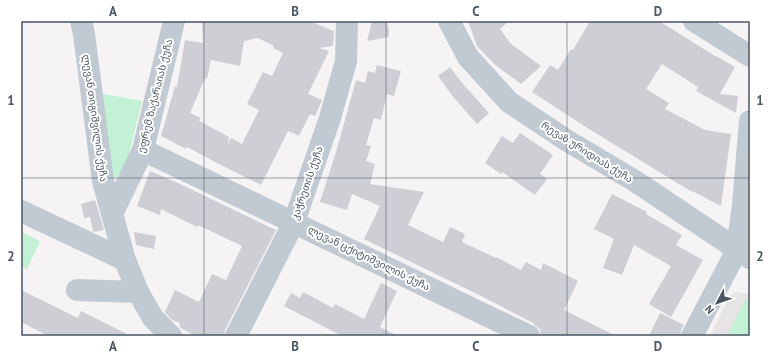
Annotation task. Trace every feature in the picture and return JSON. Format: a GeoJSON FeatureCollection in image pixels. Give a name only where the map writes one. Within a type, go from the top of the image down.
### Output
{"type":"FeatureCollection","features":[{"type":"Feature","properties":{"kind":"street","name":"ლევან თიგიშვილის ქუჩა"},"geometry":{"type":"LineString","coordinates":[[81,21],[103,181],[112,214]]}},
{"type":"Feature","properties":{"kind":"street","name":"ეფრემ ზაქარაიას ქუჩა"},"geometry":{"type":"LineString","coordinates":[[112,214],[143,150],[174,21]]}},
{"type":"Feature","properties":{"kind":"street","name":"კაჭრეთის ქუჩა"},"geometry":{"type":"LineString","coordinates":[[236,336],[294,222],[330,118],[346,61],[347,21]]}},
{"type":"Feature","properties":{"kind":"street","name":"რევაზ ურიდიას ქუჩა"},"geometry":{"type":"LineString","coordinates":[[449,21],[468,57],[509,102],[566,140],[635,181],[744,254]]}},
{"type":"Feature","properties":{"kind":"street"},"geometry":{"type":"LineString","coordinates":[[694,21],[750,56]]}},
{"type":"Feature","properties":{"kind":"street"},"geometry":{"type":"LineString","coordinates":[[692,336],[744,254],[743,205],[750,121]]}},
{"type":"Feature","properties":{"kind":"street","name":"ლევან ცქიტიშვილის ქუჩა"},"geometry":{"type":"LineString","coordinates":[[143,150],[529,336]]}},
{"type":"Feature","properties":{"kind":"street"},"geometry":{"type":"LineString","coordinates":[[21,211],[125,260]]}},
{"type":"Feature","properties":{"kind":"street"},"geometry":{"type":"LineString","coordinates":[[112,214],[125,260],[138,292],[153,318],[171,336]]}},
{"type":"Feature","properties":{"kind":"street"},"geometry":{"type":"LineString","coordinates":[[77,290],[138,292]]}},
{"type":"Feature","properties":{"kind":"shaded area"},"geometry":{"type":"Polygon","coordinates":[[[735,292],[750,294],[750,336],[710,336],[729,297],[735,292]]]}},
{"type":"Feature","properties":{"kind":"green space"},"geometry":{"type":"Polygon","coordinates":[[[98,93],[142,101],[128,158],[120,174],[113,179],[98,93]]]}},
{"type":"Feature","properties":{"kind":"green space"},"geometry":{"type":"Polygon","coordinates":[[[21,232],[40,241],[27,269],[21,266],[21,232]]]}},
{"type":"Feature","properties":{"kind":"green space"},"geometry":{"type":"Polygon","coordinates":[[[745,300],[750,302],[750,336],[732,336],[728,334],[745,300]]]}},
{"type":"Feature","properties":{"kind":"building"},"geometry":{"type":"Polygon","coordinates":[[[202,21],[309,21],[334,31],[333,46],[319,48],[329,51],[308,94],[322,100],[315,116],[310,114],[299,136],[288,131],[261,185],[187,147],[186,149],[161,136],[175,86],[177,87],[185,40],[203,43],[202,21]],[[258,38],[244,41],[240,66],[211,60],[207,79],[205,78],[190,113],[201,118],[199,121],[229,137],[228,145],[231,138],[242,144],[259,110],[247,104],[263,72],[272,76],[283,53],[273,48],[274,46],[258,38]]]}},
{"type":"Feature","properties":{"kind":"building"},"geometry":{"type":"Polygon","coordinates":[[[372,21],[387,21],[389,37],[367,41],[372,21]]]}},
{"type":"Feature","properties":{"kind":"building"},"geometry":{"type":"Polygon","coordinates":[[[468,21],[509,21],[500,29],[510,43],[541,66],[521,84],[494,64],[477,46],[468,21]]]}},
{"type":"Feature","properties":{"kind":"building"},"geometry":{"type":"Polygon","coordinates":[[[590,21],[659,21],[735,67],[720,94],[738,96],[736,113],[696,91],[698,87],[662,64],[646,89],[669,103],[665,109],[705,130],[731,134],[721,206],[692,192],[532,92],[550,65],[558,70],[571,49],[573,50],[590,21]]]}},
{"type":"Feature","properties":{"kind":"building"},"geometry":{"type":"Polygon","coordinates":[[[377,65],[401,71],[394,96],[387,94],[381,120],[374,118],[366,145],[371,146],[366,161],[375,164],[370,184],[424,192],[408,225],[443,242],[450,227],[465,234],[462,242],[521,270],[526,262],[541,270],[543,263],[578,281],[564,310],[616,336],[541,336],[540,329],[534,325],[535,324],[364,239],[380,206],[352,194],[347,210],[320,202],[356,80],[365,83],[368,71],[375,73],[377,65]]]}},
{"type":"Feature","properties":{"kind":"building"},"geometry":{"type":"Polygon","coordinates":[[[450,67],[489,113],[477,124],[451,94],[438,76],[450,67]]]}},
{"type":"Feature","properties":{"kind":"building"},"geometry":{"type":"Polygon","coordinates":[[[520,133],[553,155],[540,174],[547,179],[535,195],[502,172],[501,174],[485,163],[502,136],[513,143],[520,133]]]}},
{"type":"Feature","properties":{"kind":"building"},"geometry":{"type":"Polygon","coordinates":[[[150,171],[276,230],[225,330],[224,336],[196,336],[181,328],[179,326],[180,323],[172,320],[165,312],[175,290],[199,302],[212,274],[226,280],[242,246],[198,225],[197,227],[161,209],[160,215],[137,206],[150,171]]]}},
{"type":"Feature","properties":{"kind":"building"},"geometry":{"type":"Polygon","coordinates":[[[612,194],[647,212],[646,214],[682,235],[676,245],[703,260],[671,317],[649,304],[671,266],[634,245],[622,275],[603,268],[614,239],[594,229],[612,194]]]}},
{"type":"Feature","properties":{"kind":"building"},"geometry":{"type":"Polygon","coordinates":[[[95,200],[104,230],[94,232],[90,217],[84,218],[81,204],[95,200]]]}},
{"type":"Feature","properties":{"kind":"building"},"geometry":{"type":"Polygon","coordinates":[[[134,232],[156,236],[154,249],[136,245],[134,232]]]}},
{"type":"Feature","properties":{"kind":"building"},"geometry":{"type":"Polygon","coordinates":[[[381,283],[397,291],[380,327],[398,336],[342,336],[284,306],[291,293],[300,298],[303,292],[333,308],[335,304],[364,319],[381,283]]]}},
{"type":"Feature","properties":{"kind":"building"},"geometry":{"type":"Polygon","coordinates":[[[21,290],[78,318],[81,311],[131,336],[48,336],[21,322],[21,290]]]}},
{"type":"Feature","properties":{"kind":"building"},"geometry":{"type":"Polygon","coordinates":[[[660,313],[684,325],[680,336],[649,336],[660,313]]]}}]}
